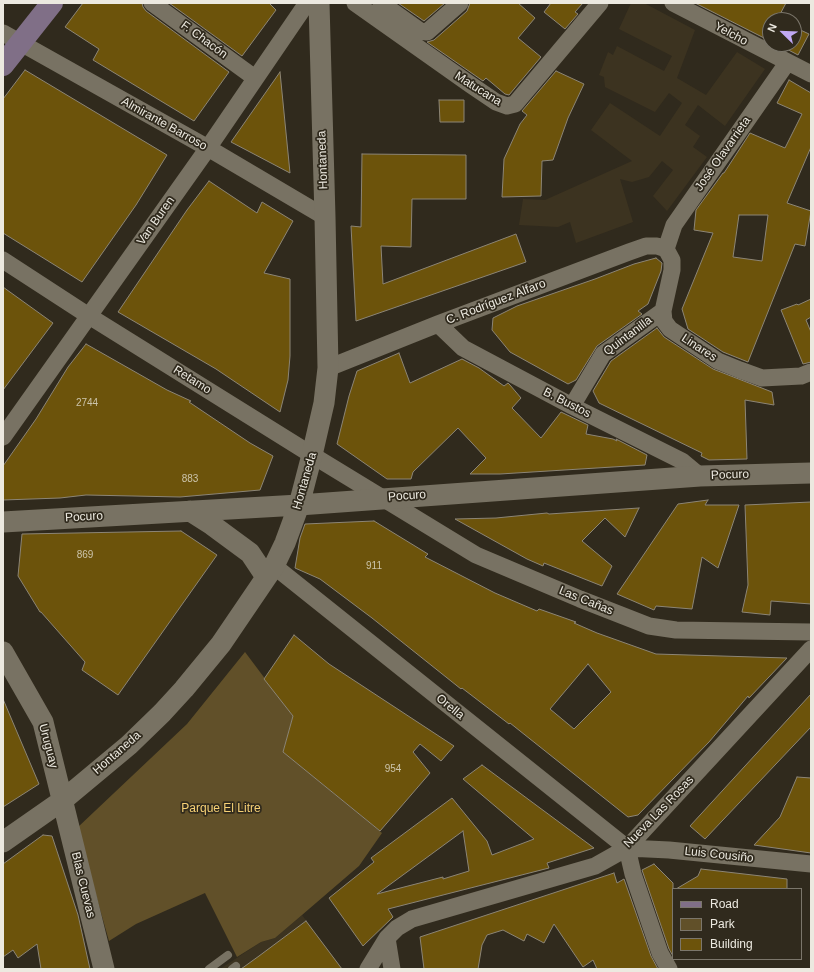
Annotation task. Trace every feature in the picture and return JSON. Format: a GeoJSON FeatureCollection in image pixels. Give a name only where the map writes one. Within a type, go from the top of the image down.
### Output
{"type":"FeatureCollection","features":[{"type":"Feature","properties":{"kind":"main road"},"geometry":{"type":"LineString","coordinates":[[3,65],[11,38],[52,3]]}},
{"type":"Feature","properties":{"kind":"street","name":"F. Chacón"},"geometry":{"type":"LineString","coordinates":[[152,3],[255,78]]}},
{"type":"Feature","properties":{"kind":"street","name":"Van Buren"},"geometry":{"type":"LineString","coordinates":[[3,437],[208,148],[307,3]]}},
{"type":"Feature","properties":{"kind":"street","name":"Hontaneda"},"geometry":{"type":"LineString","coordinates":[[3,842],[63,800],[128,745],[162,713],[221,644],[270,571],[285,543],[299,505],[312,455],[324,403],[328,368],[319,3]]}},
{"type":"Feature","properties":{"kind":"street","name":"Matucana"},"geometry":{"type":"LineString","coordinates":[[355,3],[471,85],[496,102],[506,106],[515,104],[600,3]]}},
{"type":"Feature","properties":{"kind":"street"},"geometry":{"type":"LineString","coordinates":[[381,3],[420,31],[426,32],[460,3]]}},
{"type":"Feature","properties":{"kind":"street","name":"Yelcho"},"geometry":{"type":"LineString","coordinates":[[673,3],[811,74]]}},
{"type":"Feature","properties":{"kind":"street","name":"Almirante Barroso"},"geometry":{"type":"LineString","coordinates":[[11,38],[208,148],[325,216]]}},
{"type":"Feature","properties":{"kind":"street","name":"José Olavarrieta"},"geometry":{"type":"LineString","coordinates":[[666,249],[674,225],[787,63]]}},
{"type":"Feature","properties":{"kind":"street","name":"C. Rodríguez Alfaro"},"geometry":{"type":"LineString","coordinates":[[328,368],[438,324],[646,246],[657,246],[666,249]]}},
{"type":"Feature","properties":{"kind":"street"},"geometry":{"type":"LineString","coordinates":[[662,311],[672,270],[672,260],[666,249]]}},
{"type":"Feature","properties":{"kind":"street","name":"Retamo"},"geometry":{"type":"LineString","coordinates":[[3,260],[89,316],[381,498]]}},
{"type":"Feature","properties":{"kind":"street","name":"Linares"},"geometry":{"type":"LineString","coordinates":[[662,311],[664,321],[670,330],[707,354],[740,370],[762,378],[801,376],[811,372]]}},
{"type":"Feature","properties":{"kind":"street","name":"Quintanilla"},"geometry":{"type":"LineString","coordinates":[[572,406],[603,354],[662,311]]}},
{"type":"Feature","properties":{"kind":"street","name":"B. Bustos"},"geometry":{"type":"LineString","coordinates":[[438,324],[463,348],[572,406],[682,461],[700,476]]}},
{"type":"Feature","properties":{"kind":"street","name":"Pocuro"},"geometry":{"type":"LineString","coordinates":[[3,522],[299,505],[700,476],[811,473]]}},
{"type":"Feature","properties":{"kind":"street","name":"Las Cañas"},"geometry":{"type":"LineString","coordinates":[[381,498],[476,555],[572,596],[649,626],[676,630],[811,632]]}},
{"type":"Feature","properties":{"kind":"street"},"geometry":{"type":"LineString","coordinates":[[190,511],[250,553],[270,571]]}},
{"type":"Feature","properties":{"kind":"street","name":"Orella"},"geometry":{"type":"LineString","coordinates":[[270,571],[627,848]]}},
{"type":"Feature","properties":{"kind":"street","name":"Nueva Las Rosas"},"geometry":{"type":"LineString","coordinates":[[368,969],[387,938],[397,928],[412,919],[595,866],[627,848],[811,649]]}},
{"type":"Feature","properties":{"kind":"street","name":"Uruguay"},"geometry":{"type":"LineString","coordinates":[[3,652],[43,722],[63,800]]}},
{"type":"Feature","properties":{"kind":"street","name":"Blas Cuevas"},"geometry":{"type":"LineString","coordinates":[[63,800],[104,969]]}},
{"type":"Feature","properties":{"kind":"street"},"geometry":{"type":"LineString","coordinates":[[627,848],[633,874],[660,953],[669,969]]}},
{"type":"Feature","properties":{"kind":"street","name":"Luis Cousiño"},"geometry":{"type":"LineString","coordinates":[[627,848],[670,850],[811,864]]}},
{"type":"Feature","properties":{"kind":"street"},"geometry":{"type":"LineString","coordinates":[[387,938],[392,969]]}},
{"type":"Feature","properties":{"kind":"lane"},"geometry":{"type":"LineString","coordinates":[[209,969],[228,955]]}},
{"type":"Feature","properties":{"kind":"shaded area"},"geometry":{"type":"Polygon","coordinates":[[[631,3],[644,3],[695,30],[677,78],[706,95],[737,52],[765,69],[725,126],[698,105],[685,125],[700,136],[693,147],[707,157],[667,211],[653,196],[673,170],[662,161],[649,177],[632,182],[620,179],[633,222],[576,243],[570,222],[558,227],[519,225],[523,199],[545,200],[632,161],[591,130],[610,103],[660,136],[682,103],[669,93],[655,112],[605,87],[604,77],[599,75],[608,52],[613,55],[617,46],[664,71],[672,56],[619,29],[631,3]]]}},
{"type":"Feature","properties":{"kind":"shaded area"},"geometry":{"type":"Polygon","coordinates":[[[302,915],[340,966],[336,969],[220,969],[261,942],[275,938],[302,915]]]}},
{"type":"Feature","properties":{"kind":"green space","name":"Parque El Litre"},"geometry":{"type":"Polygon","coordinates":[[[245,652],[293,716],[283,752],[382,833],[359,866],[302,915],[275,938],[261,942],[237,957],[205,893],[136,924],[109,941],[77,828],[187,724],[245,652]]]}},
{"type":"Feature","properties":{"kind":"building"},"geometry":{"type":"Polygon","coordinates":[[[83,3],[142,3],[146,11],[229,72],[194,121],[93,60],[99,49],[65,27],[83,3]]]}},
{"type":"Feature","properties":{"kind":"building"},"geometry":{"type":"Polygon","coordinates":[[[169,3],[269,3],[276,10],[242,56],[169,3]]]}},
{"type":"Feature","properties":{"kind":"building"},"geometry":{"type":"Polygon","coordinates":[[[398,3],[445,3],[424,21],[398,3]]]}},
{"type":"Feature","properties":{"kind":"building"},"geometry":{"type":"Polygon","coordinates":[[[470,3],[518,3],[535,18],[518,38],[541,57],[509,95],[505,94],[486,78],[483,81],[427,42],[434,40],[467,11],[470,3]]]}},
{"type":"Feature","properties":{"kind":"building"},"geometry":{"type":"Polygon","coordinates":[[[551,3],[583,3],[575,12],[578,14],[565,29],[544,12],[551,3]]]}},
{"type":"Feature","properties":{"kind":"building"},"geometry":{"type":"Polygon","coordinates":[[[695,3],[786,3],[781,12],[762,12],[762,37],[695,3]]]}},
{"type":"Feature","properties":{"kind":"building"},"geometry":{"type":"Polygon","coordinates":[[[802,31],[809,34],[802,47],[802,31]]]}},
{"type":"Feature","properties":{"kind":"building"},"geometry":{"type":"Polygon","coordinates":[[[792,52],[800,52],[798,55],[792,52]]]}},
{"type":"Feature","properties":{"kind":"building"},"geometry":{"type":"Polygon","coordinates":[[[25,70],[167,155],[136,205],[82,282],[3,233],[3,99],[25,70]]]}},
{"type":"Feature","properties":{"kind":"building"},"geometry":{"type":"Polygon","coordinates":[[[556,71],[584,84],[568,118],[553,160],[542,161],[541,196],[502,197],[504,159],[520,124],[527,115],[522,111],[556,71]]]}},
{"type":"Feature","properties":{"kind":"building"},"geometry":{"type":"Polygon","coordinates":[[[280,72],[290,173],[231,142],[280,72]]]}},
{"type":"Feature","properties":{"kind":"building"},"geometry":{"type":"Polygon","coordinates":[[[789,80],[811,93],[811,147],[787,203],[811,211],[805,246],[795,244],[748,362],[723,352],[688,329],[682,309],[713,233],[694,230],[696,210],[724,173],[750,133],[785,148],[802,114],[777,103],[789,80]],[[739,215],[733,257],[762,261],[768,215],[739,215]]]}},
{"type":"Feature","properties":{"kind":"building"},"geometry":{"type":"Polygon","coordinates":[[[439,100],[464,100],[464,122],[440,122],[439,100]]]}},
{"type":"Feature","properties":{"kind":"building"},"geometry":{"type":"Polygon","coordinates":[[[362,154],[466,155],[466,199],[412,199],[411,247],[381,246],[383,284],[516,234],[526,262],[356,321],[351,226],[361,227],[362,154]]]}},
{"type":"Feature","properties":{"kind":"building"},"geometry":{"type":"Polygon","coordinates":[[[209,181],[257,213],[262,202],[293,221],[264,273],[290,279],[290,356],[288,380],[280,412],[216,369],[118,312],[187,210],[209,181]]]}},
{"type":"Feature","properties":{"kind":"building"},"geometry":{"type":"Polygon","coordinates":[[[656,258],[662,263],[661,271],[648,304],[638,311],[642,314],[597,346],[576,380],[568,384],[510,352],[492,330],[493,318],[517,306],[634,264],[656,258]]]}},
{"type":"Feature","properties":{"kind":"building"},"geometry":{"type":"Polygon","coordinates":[[[3,287],[53,323],[3,390],[3,287]]]}},
{"type":"Feature","properties":{"kind":"building"},"geometry":{"type":"Polygon","coordinates":[[[811,299],[811,317],[806,320],[811,332],[811,362],[803,364],[781,310],[811,299]]]}},
{"type":"Feature","properties":{"kind":"building"},"geometry":{"type":"Polygon","coordinates":[[[657,328],[664,337],[713,369],[772,392],[774,405],[745,400],[747,459],[709,460],[701,456],[702,453],[599,403],[593,391],[611,361],[657,328]]]}},
{"type":"Feature","properties":{"kind":"building"},"geometry":{"type":"Polygon","coordinates":[[[86,344],[167,390],[191,401],[189,402],[250,443],[273,456],[260,490],[180,497],[86,495],[60,498],[3,500],[3,466],[36,419],[68,367],[86,344]]]}},
{"type":"Feature","properties":{"kind":"building"},"geometry":{"type":"Polygon","coordinates":[[[399,353],[410,383],[462,359],[479,368],[504,386],[508,383],[510,385],[521,398],[512,408],[541,438],[561,412],[588,425],[586,434],[617,441],[616,439],[647,455],[645,465],[500,474],[470,474],[486,458],[458,428],[413,472],[411,479],[387,479],[337,444],[357,371],[399,353]]]}},
{"type":"Feature","properties":{"kind":"building"},"geometry":{"type":"Polygon","coordinates":[[[708,500],[705,505],[739,505],[718,568],[702,557],[692,609],[656,606],[654,610],[617,594],[678,504],[708,500]]]}},
{"type":"Feature","properties":{"kind":"building"},"geometry":{"type":"Polygon","coordinates":[[[811,502],[811,604],[771,601],[770,615],[742,612],[748,585],[745,505],[811,502]]]}},
{"type":"Feature","properties":{"kind":"building"},"geometry":{"type":"Polygon","coordinates":[[[639,508],[625,537],[605,518],[582,541],[612,566],[602,586],[544,563],[543,566],[527,559],[455,519],[496,518],[547,513],[639,508]]]}},
{"type":"Feature","properties":{"kind":"building"},"geometry":{"type":"Polygon","coordinates":[[[374,521],[428,554],[425,557],[495,593],[537,611],[539,609],[576,622],[574,623],[597,633],[656,654],[787,658],[749,698],[748,696],[709,742],[638,815],[628,817],[510,723],[509,724],[462,688],[461,689],[372,618],[320,579],[295,568],[300,538],[305,524],[374,521]],[[588,664],[550,709],[574,729],[611,692],[588,664]]]}},
{"type":"Feature","properties":{"kind":"building"},"geometry":{"type":"Polygon","coordinates":[[[181,531],[217,555],[118,695],[82,670],[85,662],[40,612],[18,576],[22,534],[181,531]]]}},
{"type":"Feature","properties":{"kind":"building"},"geometry":{"type":"Polygon","coordinates":[[[294,635],[329,664],[454,746],[441,761],[420,744],[413,752],[430,773],[380,831],[283,752],[293,716],[264,679],[294,635]]]}},
{"type":"Feature","properties":{"kind":"building"},"geometry":{"type":"Polygon","coordinates":[[[811,694],[811,727],[705,839],[690,826],[811,694]]]}},
{"type":"Feature","properties":{"kind":"building"},"geometry":{"type":"Polygon","coordinates":[[[3,699],[39,784],[3,807],[3,699]]]}},
{"type":"Feature","properties":{"kind":"building"},"geometry":{"type":"Polygon","coordinates":[[[482,765],[594,848],[547,863],[549,868],[388,909],[393,917],[363,946],[329,898],[374,862],[371,858],[452,798],[487,841],[492,855],[534,839],[463,779],[482,765]],[[463,831],[377,894],[443,877],[443,879],[469,871],[463,831]]]}},
{"type":"Feature","properties":{"kind":"building"},"geometry":{"type":"Polygon","coordinates":[[[797,777],[811,778],[811,853],[754,845],[780,817],[797,777]]]}},
{"type":"Feature","properties":{"kind":"building"},"geometry":{"type":"Polygon","coordinates":[[[43,835],[52,836],[78,915],[90,969],[41,969],[37,944],[18,958],[13,950],[3,957],[3,864],[43,835]]]}},
{"type":"Feature","properties":{"kind":"building"},"geometry":{"type":"Polygon","coordinates":[[[654,864],[673,883],[672,954],[669,949],[642,870],[654,864]]]}},
{"type":"Feature","properties":{"kind":"building"},"geometry":{"type":"Polygon","coordinates":[[[701,869],[787,879],[787,888],[678,888],[698,876],[701,869]]]}},
{"type":"Feature","properties":{"kind":"building"},"geometry":{"type":"Polygon","coordinates":[[[614,873],[617,883],[624,879],[651,956],[658,969],[597,969],[593,960],[583,967],[554,924],[544,943],[527,934],[524,941],[503,930],[487,935],[482,945],[478,969],[424,969],[420,937],[614,873]]]}},
{"type":"Feature","properties":{"kind":"building"},"geometry":{"type":"Polygon","coordinates":[[[306,921],[342,969],[241,969],[259,956],[306,921]]]}}]}
